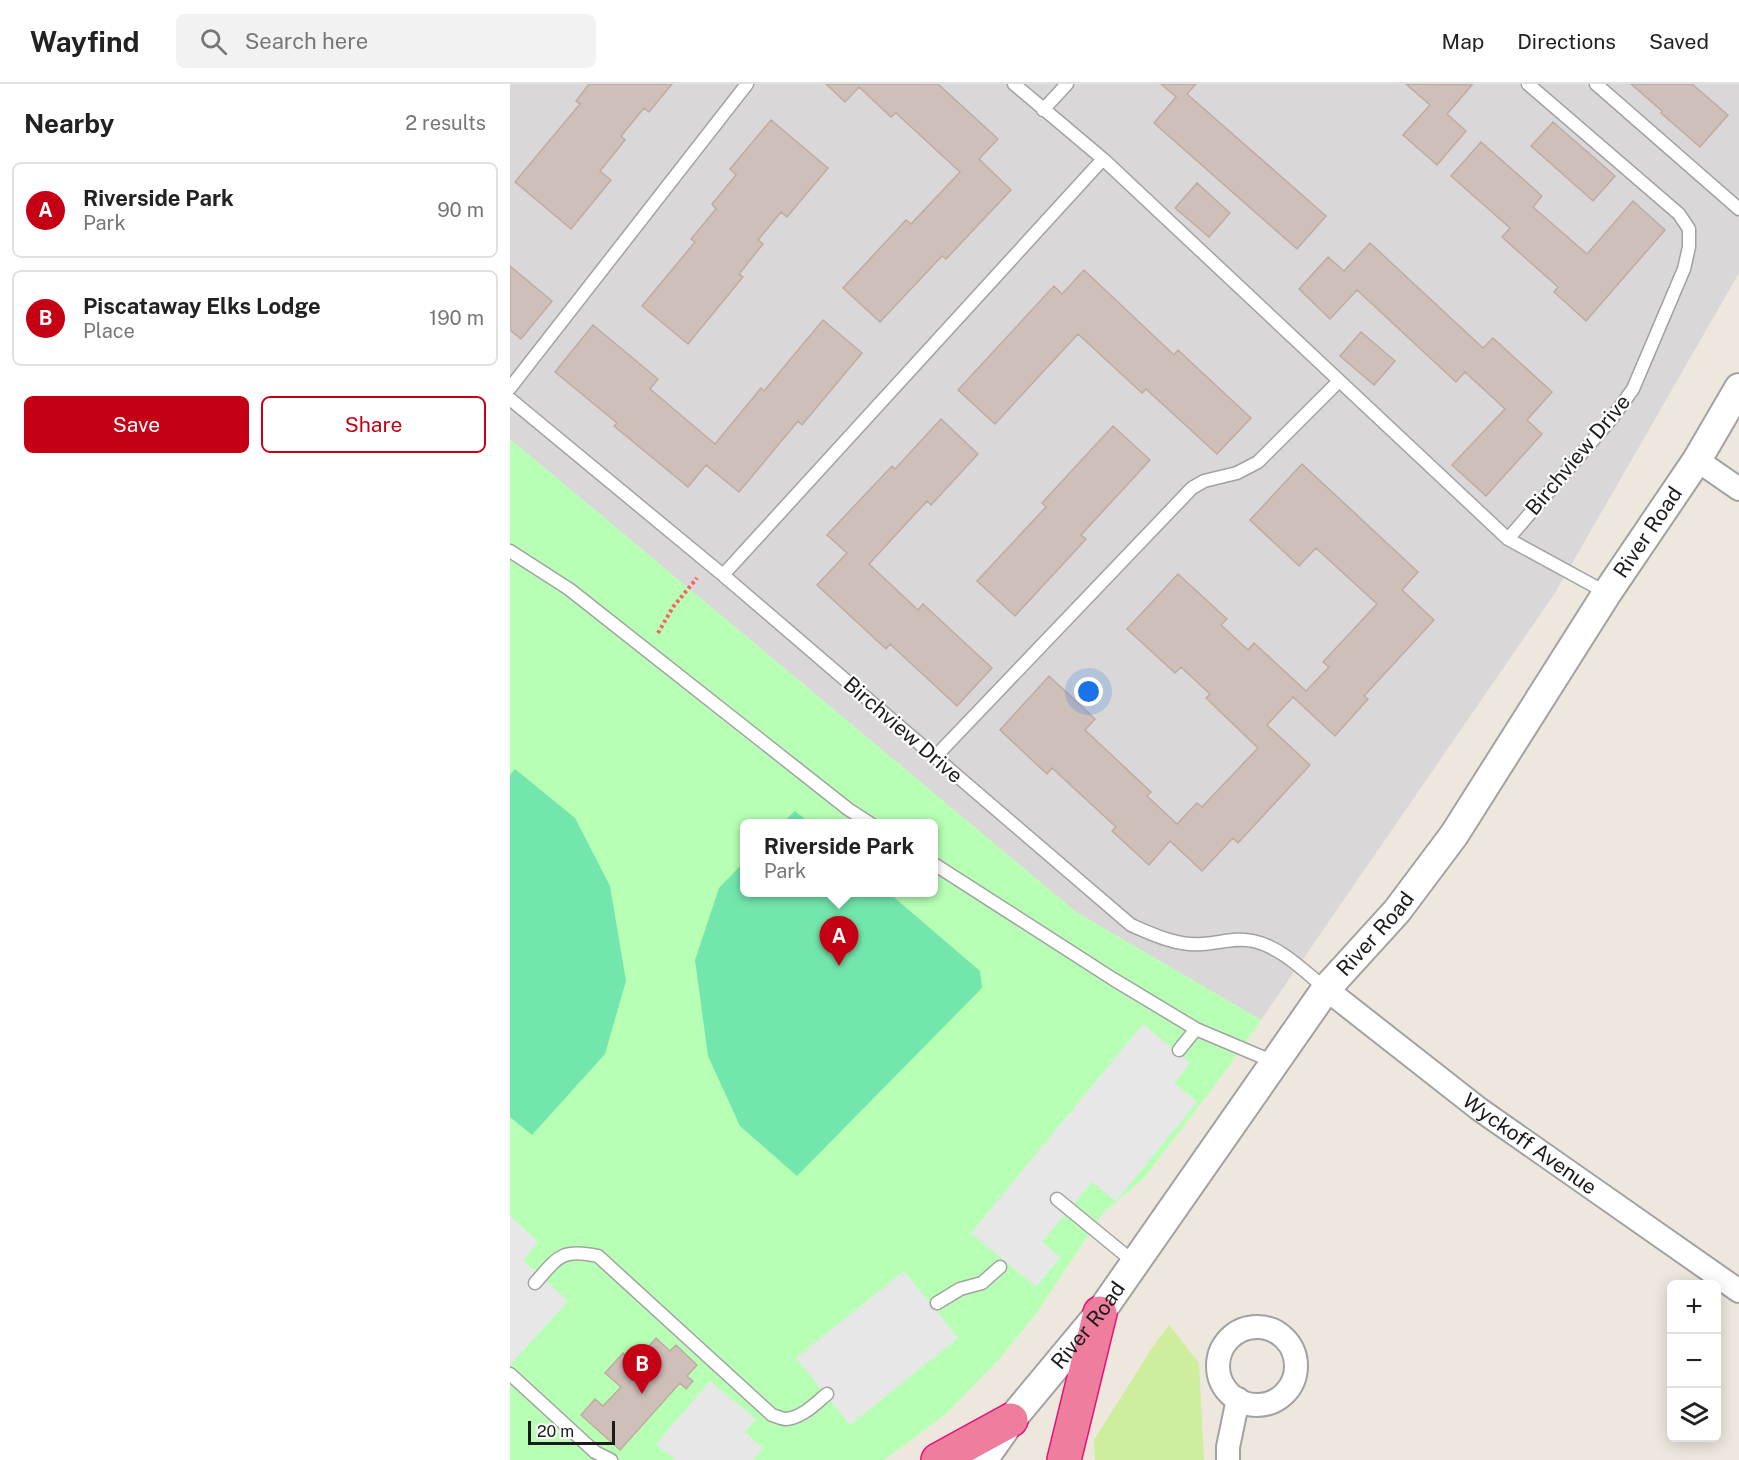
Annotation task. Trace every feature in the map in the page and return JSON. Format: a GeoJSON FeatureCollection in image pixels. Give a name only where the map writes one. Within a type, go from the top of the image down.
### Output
{"type":"FeatureCollection","features":[{"type":"Feature","properties":{"kind":"highway"},"geometry":{"type":"LineString","coordinates":[[1064,1460],[1100,1313]]}},
{"type":"Feature","properties":{"kind":"highway"},"geometry":{"type":"LineString","coordinates":[[938,1460],[1011,1420]]}},
{"type":"Feature","properties":{"kind":"street","name":"River Road"},"geometry":{"type":"LineString","coordinates":[[983,1460],[1011,1420],[1100,1313],[1326,989],[1397,911],[1454,835],[1607,593],[1697,460],[1739,388]]}},
{"type":"Feature","properties":{"kind":"street"},"geometry":{"type":"LineString","coordinates":[[1697,460],[1739,489]]}},
{"type":"Feature","properties":{"kind":"street","name":"Wyckoff Avenue"},"geometry":{"type":"LineString","coordinates":[[1326,989],[1479,1109],[1739,1291]]}},
{"type":"Feature","properties":{"kind":"street"},"geometry":{"type":"LineString","coordinates":[[1228,1460],[1228,1447],[1238,1399]]}},
{"type":"Feature","properties":{"kind":"lane"},"geometry":{"type":"LineString","coordinates":[[510,388],[747,84]]}},
{"type":"Feature","properties":{"kind":"lane"},"geometry":{"type":"LineString","coordinates":[[1014,84],[1103,159],[1508,538]]}},
{"type":"Feature","properties":{"kind":"lane"},"geometry":{"type":"LineString","coordinates":[[1043,110],[1066,84]]}},
{"type":"Feature","properties":{"kind":"lane","name":"Birchview Drive"},"geometry":{"type":"LineString","coordinates":[[1528,84],[1679,214],[1689,229],[1689,248],[1684,269],[1633,389],[1612,418],[1508,538],[1607,593]]}},
{"type":"Feature","properties":{"kind":"lane"},"geometry":{"type":"LineString","coordinates":[[1596,84],[1739,209]]}},
{"type":"Feature","properties":{"kind":"lane"},"geometry":{"type":"LineString","coordinates":[[723,575],[1103,159]]}},
{"type":"Feature","properties":{"kind":"lane"},"geometry":{"type":"LineString","coordinates":[[935,757],[1192,488],[1204,482],[1237,473],[1258,462],[1339,381]]}},
{"type":"Feature","properties":{"kind":"lane","name":"Birchview Drive"},"geometry":{"type":"LineString","coordinates":[[510,399],[723,575],[1131,925],[1158,937],[1183,944],[1238,939],[1254,941],[1272,948],[1289,959],[1326,989]]}},
{"type":"Feature","properties":{"kind":"lane"},"geometry":{"type":"LineString","coordinates":[[510,551],[569,589],[863,819]]}},
{"type":"Feature","properties":{"kind":"lane"},"geometry":{"type":"LineString","coordinates":[[938,867],[1113,980],[1196,1029],[1275,1062]]}},
{"type":"Feature","properties":{"kind":"lane"},"geometry":{"type":"LineString","coordinates":[[1179,1050],[1196,1029]]}},
{"type":"Feature","properties":{"kind":"lane"},"geometry":{"type":"LineString","coordinates":[[1057,1198],[1135,1263]]}},
{"type":"Feature","properties":{"kind":"lane"},"geometry":{"type":"LineString","coordinates":[[535,1283],[557,1258],[568,1253],[598,1256],[772,1415],[784,1419],[804,1412],[827,1394]]}},
{"type":"Feature","properties":{"kind":"lane"},"geometry":{"type":"LineString","coordinates":[[937,1303],[960,1289],[982,1283],[1000,1268]]}},
{"type":"Feature","properties":{"kind":"lane"},"geometry":{"type":"LineString","coordinates":[[510,1374],[595,1452],[610,1460]]}},
{"type":"Feature","properties":{"kind":"path"},"geometry":{"type":"LineString","coordinates":[[648,651],[673,607],[710,564]]}},
{"type":"Feature","properties":{"kind":"shaded area"},"geometry":{"type":"Polygon","coordinates":[[[510,84],[1739,84],[1739,273],[1555,593],[1261,1020],[1076,912],[510,439],[510,84]]]}},
{"type":"Feature","properties":{"kind":"shaded area"},"geometry":{"type":"Polygon","coordinates":[[[1143,1024],[1190,1063],[1174,1083],[1197,1102],[1116,1201],[1092,1182],[1042,1242],[1060,1257],[1036,1287],[971,1233],[1143,1024]]]}},
{"type":"Feature","properties":{"kind":"shaded area"},"geometry":{"type":"Polygon","coordinates":[[[510,1216],[538,1242],[523,1260],[568,1301],[510,1365],[510,1216]]]}},
{"type":"Feature","properties":{"kind":"shaded area"},"geometry":{"type":"Polygon","coordinates":[[[904,1271],[958,1338],[850,1425],[796,1358],[904,1271]]]}},
{"type":"Feature","properties":{"kind":"shaded area"},"geometry":{"type":"Polygon","coordinates":[[[710,1381],[756,1419],[745,1432],[763,1448],[753,1460],[675,1460],[656,1444],[710,1381]]]}},
{"type":"Feature","properties":{"kind":"green space"},"geometry":{"type":"Polygon","coordinates":[[[510,439],[1076,912],[1261,1020],[1144,1178],[1103,1213],[1036,1314],[1001,1357],[946,1414],[884,1460],[510,1460],[510,439]]]}},
{"type":"Feature","properties":{"kind":"green space"},"geometry":{"type":"Polygon","coordinates":[[[515,769],[575,818],[610,886],[626,981],[605,1054],[532,1135],[510,1117],[510,775],[515,769]]]}},
{"type":"Feature","properties":{"kind":"green space"},"geometry":{"type":"Polygon","coordinates":[[[795,811],[805,819],[786,819],[795,811]]]}},
{"type":"Feature","properties":{"kind":"green space"},"geometry":{"type":"Polygon","coordinates":[[[740,866],[740,897],[894,897],[980,971],[982,988],[797,1176],[740,1126],[708,1056],[695,960],[719,888],[740,866]]]}},
{"type":"Feature","properties":{"kind":"green space"},"geometry":{"type":"Polygon","coordinates":[[[1169,1325],[1199,1363],[1204,1460],[1095,1460],[1094,1440],[1169,1325]]]}},
{"type":"Feature","properties":{"kind":"building"},"geometry":{"type":"Polygon","coordinates":[[[589,84],[672,84],[649,112],[644,108],[621,136],[625,140],[600,171],[611,180],[571,229],[515,182],[580,104],[576,101],[589,84]]]}},
{"type":"Feature","properties":{"kind":"building"},"geometry":{"type":"Polygon","coordinates":[[[826,84],[938,84],[998,139],[979,159],[1011,190],[946,259],[942,256],[880,322],[843,288],[906,220],[911,224],[960,172],[896,113],[891,117],[859,87],[845,102],[826,84]]]}},
{"type":"Feature","properties":{"kind":"building"},"geometry":{"type":"Polygon","coordinates":[[[1161,84],[1196,84],[1187,94],[1326,216],[1297,249],[1154,123],[1176,97],[1161,84]]]}},
{"type":"Feature","properties":{"kind":"building"},"geometry":{"type":"Polygon","coordinates":[[[1406,84],[1472,85],[1447,114],[1466,131],[1437,165],[1403,135],[1430,105],[1406,84]]]}},
{"type":"Feature","properties":{"kind":"building"},"geometry":{"type":"Polygon","coordinates":[[[1631,84],[1692,84],[1728,115],[1700,147],[1631,84]]]}},
{"type":"Feature","properties":{"kind":"building"},"geometry":{"type":"Polygon","coordinates":[[[771,120],[828,168],[787,217],[781,212],[758,240],[763,244],[739,274],[743,277],[688,344],[642,306],[695,242],[691,239],[716,209],[712,204],[736,175],[730,169],[771,120]]]}},
{"type":"Feature","properties":{"kind":"building"},"geometry":{"type":"Polygon","coordinates":[[[1553,122],[1615,176],[1593,201],[1531,146],[1553,122]]]}},
{"type":"Feature","properties":{"kind":"building"},"geometry":{"type":"Polygon","coordinates":[[[1481,142],[1542,196],[1533,207],[1587,254],[1633,201],[1665,230],[1586,321],[1554,292],[1558,287],[1502,237],[1510,228],[1451,176],[1481,142]]]}},
{"type":"Feature","properties":{"kind":"building"},"geometry":{"type":"Polygon","coordinates":[[[1197,183],[1230,213],[1209,237],[1175,208],[1197,183]]]}},
{"type":"Feature","properties":{"kind":"building"},"geometry":{"type":"Polygon","coordinates":[[[1370,243],[1483,348],[1493,338],[1552,392],[1527,420],[1542,434],[1486,496],[1452,465],[1505,409],[1465,372],[1456,382],[1357,290],[1330,319],[1299,289],[1328,257],[1344,271],[1370,243]]]}},
{"type":"Feature","properties":{"kind":"building"},"geometry":{"type":"Polygon","coordinates":[[[510,266],[552,301],[521,339],[510,330],[510,266]]]}},
{"type":"Feature","properties":{"kind":"building"},"geometry":{"type":"Polygon","coordinates":[[[1084,270],[1174,355],[1178,350],[1251,418],[1217,454],[1146,389],[1142,393],[1078,334],[995,424],[958,390],[1054,286],[1062,294],[1084,270]]]}},
{"type":"Feature","properties":{"kind":"building"},"geometry":{"type":"Polygon","coordinates":[[[823,320],[862,353],[802,425],[798,421],[739,492],[706,465],[688,487],[614,426],[617,423],[555,372],[593,325],[658,379],[650,389],[715,444],[761,388],[764,391],[823,320]]]}},
{"type":"Feature","properties":{"kind":"building"},"geometry":{"type":"Polygon","coordinates":[[[1361,332],[1395,361],[1374,385],[1340,356],[1361,332]]]}},
{"type":"Feature","properties":{"kind":"building"},"geometry":{"type":"Polygon","coordinates":[[[941,419],[978,454],[931,505],[927,501],[869,564],[918,610],[923,604],[992,668],[957,706],[890,644],[886,649],[817,585],[847,553],[827,535],[892,466],[895,469],[941,419]]]}},
{"type":"Feature","properties":{"kind":"building"},"geometry":{"type":"Polygon","coordinates":[[[1113,426],[1150,460],[1081,535],[1086,539],[1015,616],[977,581],[1046,507],[1042,503],[1113,426]]]}},
{"type":"Feature","properties":{"kind":"building"},"geometry":{"type":"Polygon","coordinates":[[[1302,464],[1418,572],[1402,590],[1434,620],[1364,696],[1368,699],[1335,736],[1293,697],[1267,725],[1310,765],[1238,843],[1233,838],[1202,871],[1170,841],[1149,865],[1112,831],[1116,827],[1052,768],[1047,774],[1000,730],[1049,676],[1095,719],[1085,730],[1151,792],[1147,796],[1177,824],[1197,803],[1202,807],[1258,748],[1206,698],[1210,694],[1181,667],[1175,673],[1127,629],[1178,574],[1227,619],[1221,625],[1248,650],[1254,643],[1306,691],[1329,667],[1323,662],[1377,604],[1316,548],[1299,566],[1250,520],[1302,464]]]}},
{"type":"Feature","properties":{"kind":"building"},"geometry":{"type":"Polygon","coordinates":[[[656,1338],[670,1351],[676,1345],[697,1365],[687,1376],[693,1381],[686,1389],[680,1383],[620,1450],[581,1415],[595,1399],[603,1406],[621,1387],[605,1373],[623,1353],[634,1363],[656,1338]]]}},
{"type":"Feature","properties":{"kind":"place","name":"Riverside Park"},"geometry":{"type":"Point","coordinates":[839,966]}},
{"type":"Feature","properties":{"kind":"place","name":"Piscataway Elks Lodge"},"geometry":{"type":"Point","coordinates":[642,1394]}}]}
